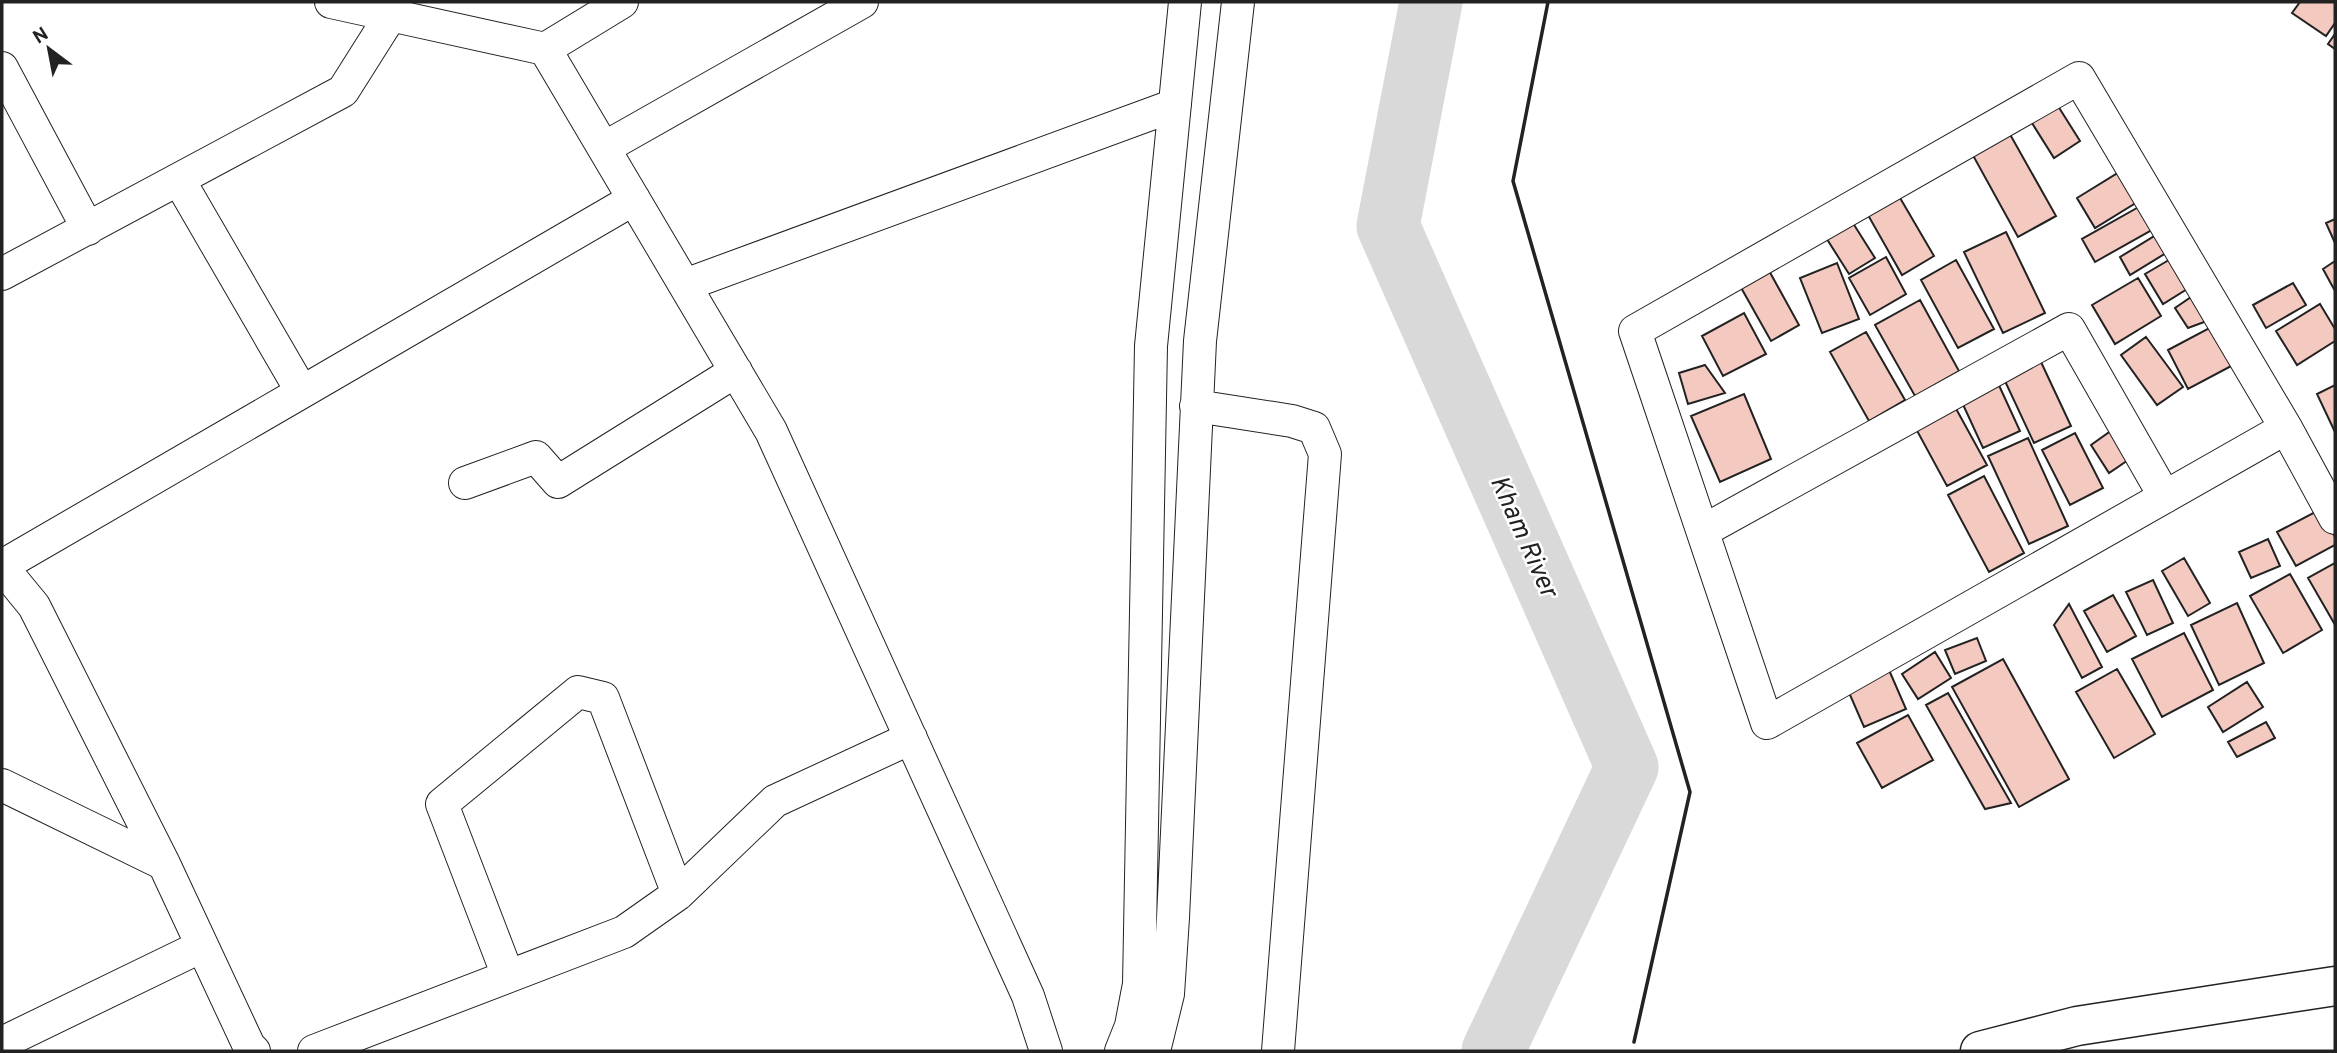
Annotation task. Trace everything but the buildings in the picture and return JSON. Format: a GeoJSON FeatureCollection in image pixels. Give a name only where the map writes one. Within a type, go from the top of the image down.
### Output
{"type":"FeatureCollection","features":[{"type":"Feature","properties":{"kind":"street"},"geometry":{"type":"LineString","coordinates":[[331,2],[394,8],[545,49],[771,431],[1028,996],[1046,1051]]}},
{"type":"Feature","properties":{"kind":"street"},"geometry":{"type":"LineString","coordinates":[[545,49],[622,2]]}},
{"type":"Feature","properties":{"kind":"street"},"geometry":{"type":"LineString","coordinates":[[604,148],[862,2]]}},
{"type":"Feature","properties":{"kind":"street"},"geometry":{"type":"LineString","coordinates":[[1121,1051],[1130,1026],[1139,984],[1151,346],[1185,2]]}},
{"type":"Feature","properties":{"kind":"street"},"geometry":{"type":"LineString","coordinates":[[1153,1051],[1168,994],[1200,341],[1238,2]]}},
{"type":"Feature","properties":{"kind":"street"},"geometry":{"type":"LineString","coordinates":[[2,274],[343,91],[394,8]]}},
{"type":"Feature","properties":{"kind":"street"},"geometry":{"type":"LineString","coordinates":[[2,68],[89,229]]}},
{"type":"Feature","properties":{"kind":"street"},"geometry":{"type":"LineString","coordinates":[[2286,428],[1767,723],[1635,331],[2079,78],[2286,428],[2335,519]]}},
{"type":"Feature","properties":{"kind":"street"},"geometry":{"type":"LineString","coordinates":[[685,285],[1175,105]]}},
{"type":"Feature","properties":{"kind":"street"},"geometry":{"type":"LineString","coordinates":[[179,180],[302,393]]}},
{"type":"Feature","properties":{"kind":"street"},"geometry":{"type":"LineString","coordinates":[[254,1051],[249,1046],[164,864],[34,606],[2,567],[634,199]]}},
{"type":"Feature","properties":{"kind":"street"},"geometry":{"type":"LineString","coordinates":[[1703,531],[2069,329],[2165,497]]}},
{"type":"Feature","properties":{"kind":"street"},"geometry":{"type":"LineString","coordinates":[[465,483],[536,457],[558,482],[736,371]]}},
{"type":"Feature","properties":{"kind":"street"},"geometry":{"type":"LineString","coordinates":[[1196,406],[1292,421],[1314,428],[1325,454],[1278,1051]]}},
{"type":"Feature","properties":{"kind":"street"},"geometry":{"type":"LineString","coordinates":[[509,976],[442,804],[578,692],[603,698],[678,894]]}},
{"type":"Feature","properties":{"kind":"street"},"geometry":{"type":"LineString","coordinates":[[314,1051],[624,932],[678,894],[775,801],[911,738]]}},
{"type":"Feature","properties":{"kind":"street"},"geometry":{"type":"LineString","coordinates":[[2,785],[164,864]]}},
{"type":"Feature","properties":{"kind":"street"},"geometry":{"type":"LineString","coordinates":[[2,1043],[202,946]]}},
{"type":"Feature","properties":{"kind":"street"},"geometry":{"type":"LineString","coordinates":[[1980,1051],[2077,1026],[2335,986]]}},
{"type":"Feature","properties":{"kind":"waterway","name":"Kham River"},"geometry":{"type":"LineString","coordinates":[[1431,2],[1388,226],[1627,767],[1493,1051]]}},
{"type":"Feature","properties":{"kind":"wall"},"geometry":{"type":"LineString","coordinates":[[1548,2],[1513,181],[1690,792],[1634,1042]]}}]}
